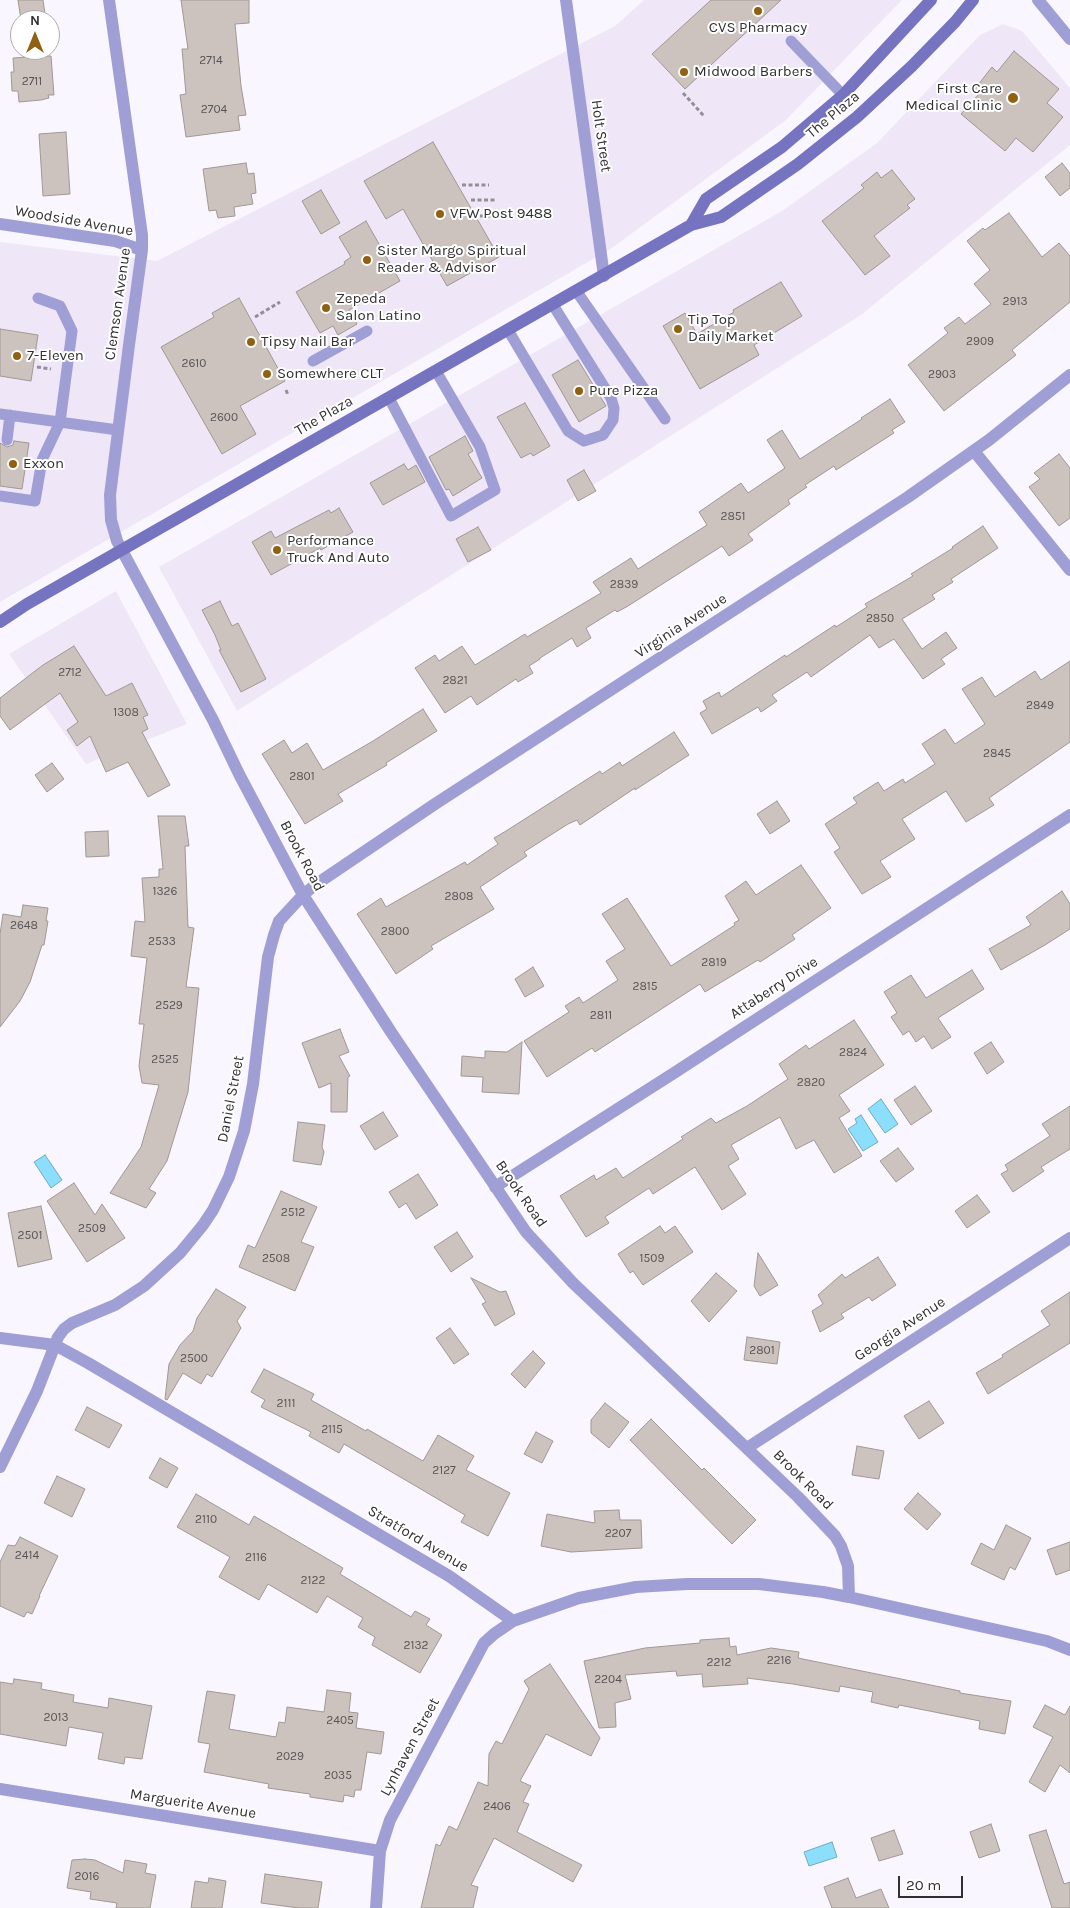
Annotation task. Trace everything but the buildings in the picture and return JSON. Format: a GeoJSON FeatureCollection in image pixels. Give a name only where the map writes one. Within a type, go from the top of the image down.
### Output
{"type":"FeatureCollection","features":[{"type":"Feature","properties":{"kind":"main road","name":"The Plaza"},"geometry":{"type":"LineString","coordinates":[[691,225],[706,199],[782,147],[843,95],[890,47],[931,0]]}},
{"type":"Feature","properties":{"kind":"main road","name":"The Plaza"},"geometry":{"type":"LineString","coordinates":[[1,620],[436,370],[577,292],[691,225],[721,217],[798,164],[857,117],[912,66],[955,22],[973,0]]}},
{"type":"Feature","properties":{"kind":"street","name":"Clemson Avenue"},"geometry":{"type":"LineString","coordinates":[[109,0],[142,235],[142,250],[110,495],[111,520],[122,551]]}},
{"type":"Feature","properties":{"kind":"street","name":"Holt Street"},"geometry":{"type":"LineString","coordinates":[[566,0],[604,276]]}},
{"type":"Feature","properties":{"kind":"street"},"geometry":{"type":"LineString","coordinates":[[1038,0],[1070,39]]}},
{"type":"Feature","properties":{"kind":"street","name":"Woodside Avenue"},"geometry":{"type":"LineString","coordinates":[[0,224],[115,241],[142,250]]}},
{"type":"Feature","properties":{"kind":"street","name":"Virginia Avenue"},"geometry":{"type":"LineString","coordinates":[[303,895],[435,804],[908,497],[974,450],[1070,375]]}},
{"type":"Feature","properties":{"kind":"street"},"geometry":{"type":"LineString","coordinates":[[974,450],[1070,570]]}},
{"type":"Feature","properties":{"kind":"street","name":"Brook Road"},"geometry":{"type":"LineString","coordinates":[[122,551],[214,720],[239,774],[303,895],[391,1032],[526,1232],[565,1275],[798,1497],[835,1536],[841,1546],[848,1566],[849,1597]]}},
{"type":"Feature","properties":{"kind":"street","name":"Attaberry Drive"},"geometry":{"type":"LineString","coordinates":[[495,1187],[1070,815]]}},
{"type":"Feature","properties":{"kind":"street","name":"Daniel Street"},"geometry":{"type":"LineString","coordinates":[[0,1467],[37,1391],[55,1345],[64,1329],[72,1323],[115,1305],[144,1286],[180,1253],[213,1210],[229,1177],[244,1132],[253,1084],[268,957],[274,935],[279,921],[303,895]]}},
{"type":"Feature","properties":{"kind":"street","name":"Georgia Avenue"},"geometry":{"type":"LineString","coordinates":[[747,1448],[1070,1238]]}},
{"type":"Feature","properties":{"kind":"street","name":"Stratford Avenue"},"geometry":{"type":"LineString","coordinates":[[0,1338],[55,1345],[441,1571],[513,1621]]}},
{"type":"Feature","properties":{"kind":"street"},"geometry":{"type":"LineString","coordinates":[[513,1621],[579,1598],[636,1588],[665,1584],[758,1584],[849,1597],[1047,1641],[1070,1650]]}},
{"type":"Feature","properties":{"kind":"street","name":"Lynhaven Street"},"geometry":{"type":"LineString","coordinates":[[376,1908],[380,1851],[390,1820],[484,1643],[513,1621]]}},
{"type":"Feature","properties":{"kind":"street","name":"Marguerite Avenue"},"geometry":{"type":"LineString","coordinates":[[0,1790],[380,1851]]}},
{"type":"Feature","properties":{"kind":"lane"},"geometry":{"type":"LineString","coordinates":[[791,41],[843,95]]}},
{"type":"Feature","properties":{"kind":"lane"},"geometry":{"type":"LineString","coordinates":[[577,292],[665,419]]}},
{"type":"Feature","properties":{"kind":"lane"},"geometry":{"type":"LineString","coordinates":[[1,493],[35,501],[42,460],[60,422],[72,331],[60,306],[38,298]]}},
{"type":"Feature","properties":{"kind":"lane"},"geometry":{"type":"LineString","coordinates":[[508,330],[568,431],[584,441],[603,435],[613,420],[614,408],[611,398],[553,305]]}},
{"type":"Feature","properties":{"kind":"lane"},"geometry":{"type":"LineString","coordinates":[[313,361],[367,331]]}},
{"type":"Feature","properties":{"kind":"lane"},"geometry":{"type":"LineString","coordinates":[[388,398],[451,516],[495,490],[480,447],[436,370]]}},
{"type":"Feature","properties":{"kind":"lane"},"geometry":{"type":"LineString","coordinates":[[7,440],[5,415],[118,430]]}},
{"type":"Feature","properties":{"kind":"path"},"geometry":{"type":"LineString","coordinates":[[683,93],[704,116]]}},
{"type":"Feature","properties":{"kind":"path"},"geometry":{"type":"LineString","coordinates":[[462,185],[489,185]]}},
{"type":"Feature","properties":{"kind":"path"},"geometry":{"type":"LineString","coordinates":[[471,200],[497,200]]}},
{"type":"Feature","properties":{"kind":"path"},"geometry":{"type":"LineString","coordinates":[[480,216],[505,216]]}},
{"type":"Feature","properties":{"kind":"path"},"geometry":{"type":"LineString","coordinates":[[255,317],[280,302]]}},
{"type":"Feature","properties":{"kind":"path"},"geometry":{"type":"LineString","coordinates":[[286,390],[288,395]]}},
{"type":"Feature","properties":{"kind":"shaded area"},"geometry":{"type":"Polygon","coordinates":[[[644,0],[902,0],[786,120],[612,248],[0,602],[0,242],[157,261],[615,26],[644,0]]]}},
{"type":"Feature","properties":{"kind":"shaded area"},"geometry":{"type":"Polygon","coordinates":[[[1003,24],[1022,31],[1070,88],[1070,145],[861,315],[237,711],[159,567],[782,211],[877,143],[980,35],[1003,24]]]}},
{"type":"Feature","properties":{"kind":"shaded area"},"geometry":{"type":"Polygon","coordinates":[[[116,591],[187,724],[86,764],[9,654],[116,591]]]}},
{"type":"Feature","properties":{"kind":"water"},"geometry":{"type":"Polygon","coordinates":[[[881,1099],[898,1124],[885,1133],[868,1109],[881,1099]]]}},
{"type":"Feature","properties":{"kind":"water"},"geometry":{"type":"Polygon","coordinates":[[[861,1115],[878,1142],[863,1151],[848,1129],[857,1123],[855,1119],[861,1115]]]}},
{"type":"Feature","properties":{"kind":"water"},"geometry":{"type":"Polygon","coordinates":[[[45,1155],[62,1180],[51,1188],[34,1162],[45,1155]]]}},
{"type":"Feature","properties":{"kind":"water"},"geometry":{"type":"Polygon","coordinates":[[[832,1842],[837,1857],[809,1866],[804,1852],[832,1842]]]}},
{"type":"Feature","properties":{"kind":"place","name":"CVS Pharmacy"},"geometry":{"type":"Point","coordinates":[758,11]}},
{"type":"Feature","properties":{"kind":"place","name":"Midwood Barbers"},"geometry":{"type":"Point","coordinates":[684,72]}},
{"type":"Feature","properties":{"kind":"place","name":"First Care Medical Clinic"},"geometry":{"type":"Point","coordinates":[1013,98]}},
{"type":"Feature","properties":{"kind":"place","name":"VFW Post 9488"},"geometry":{"type":"Point","coordinates":[440,214]}},
{"type":"Feature","properties":{"kind":"place","name":"Sister Margo Spiritual Reader & Advisor"},"geometry":{"type":"Point","coordinates":[367,260]}},
{"type":"Feature","properties":{"kind":"place","name":"Zepeda Salon Latino"},"geometry":{"type":"Point","coordinates":[326,308]}},
{"type":"Feature","properties":{"kind":"place","name":"Tip Top Daily Market"},"geometry":{"type":"Point","coordinates":[678,329]}},
{"type":"Feature","properties":{"kind":"place","name":"Tipsy Nail Bar"},"geometry":{"type":"Point","coordinates":[251,342]}},
{"type":"Feature","properties":{"kind":"place","name":"7-Eleven"},"geometry":{"type":"Point","coordinates":[17,356]}},
{"type":"Feature","properties":{"kind":"place","name":"Somewhere CLT"},"geometry":{"type":"Point","coordinates":[267,374]}},
{"type":"Feature","properties":{"kind":"place","name":"Pure Pizza"},"geometry":{"type":"Point","coordinates":[579,391]}},
{"type":"Feature","properties":{"kind":"place","name":"Exxon"},"geometry":{"type":"Point","coordinates":[13,464]}},
{"type":"Feature","properties":{"kind":"place","name":"Performance Truck And Auto"},"geometry":{"type":"Point","coordinates":[277,550]}}]}
